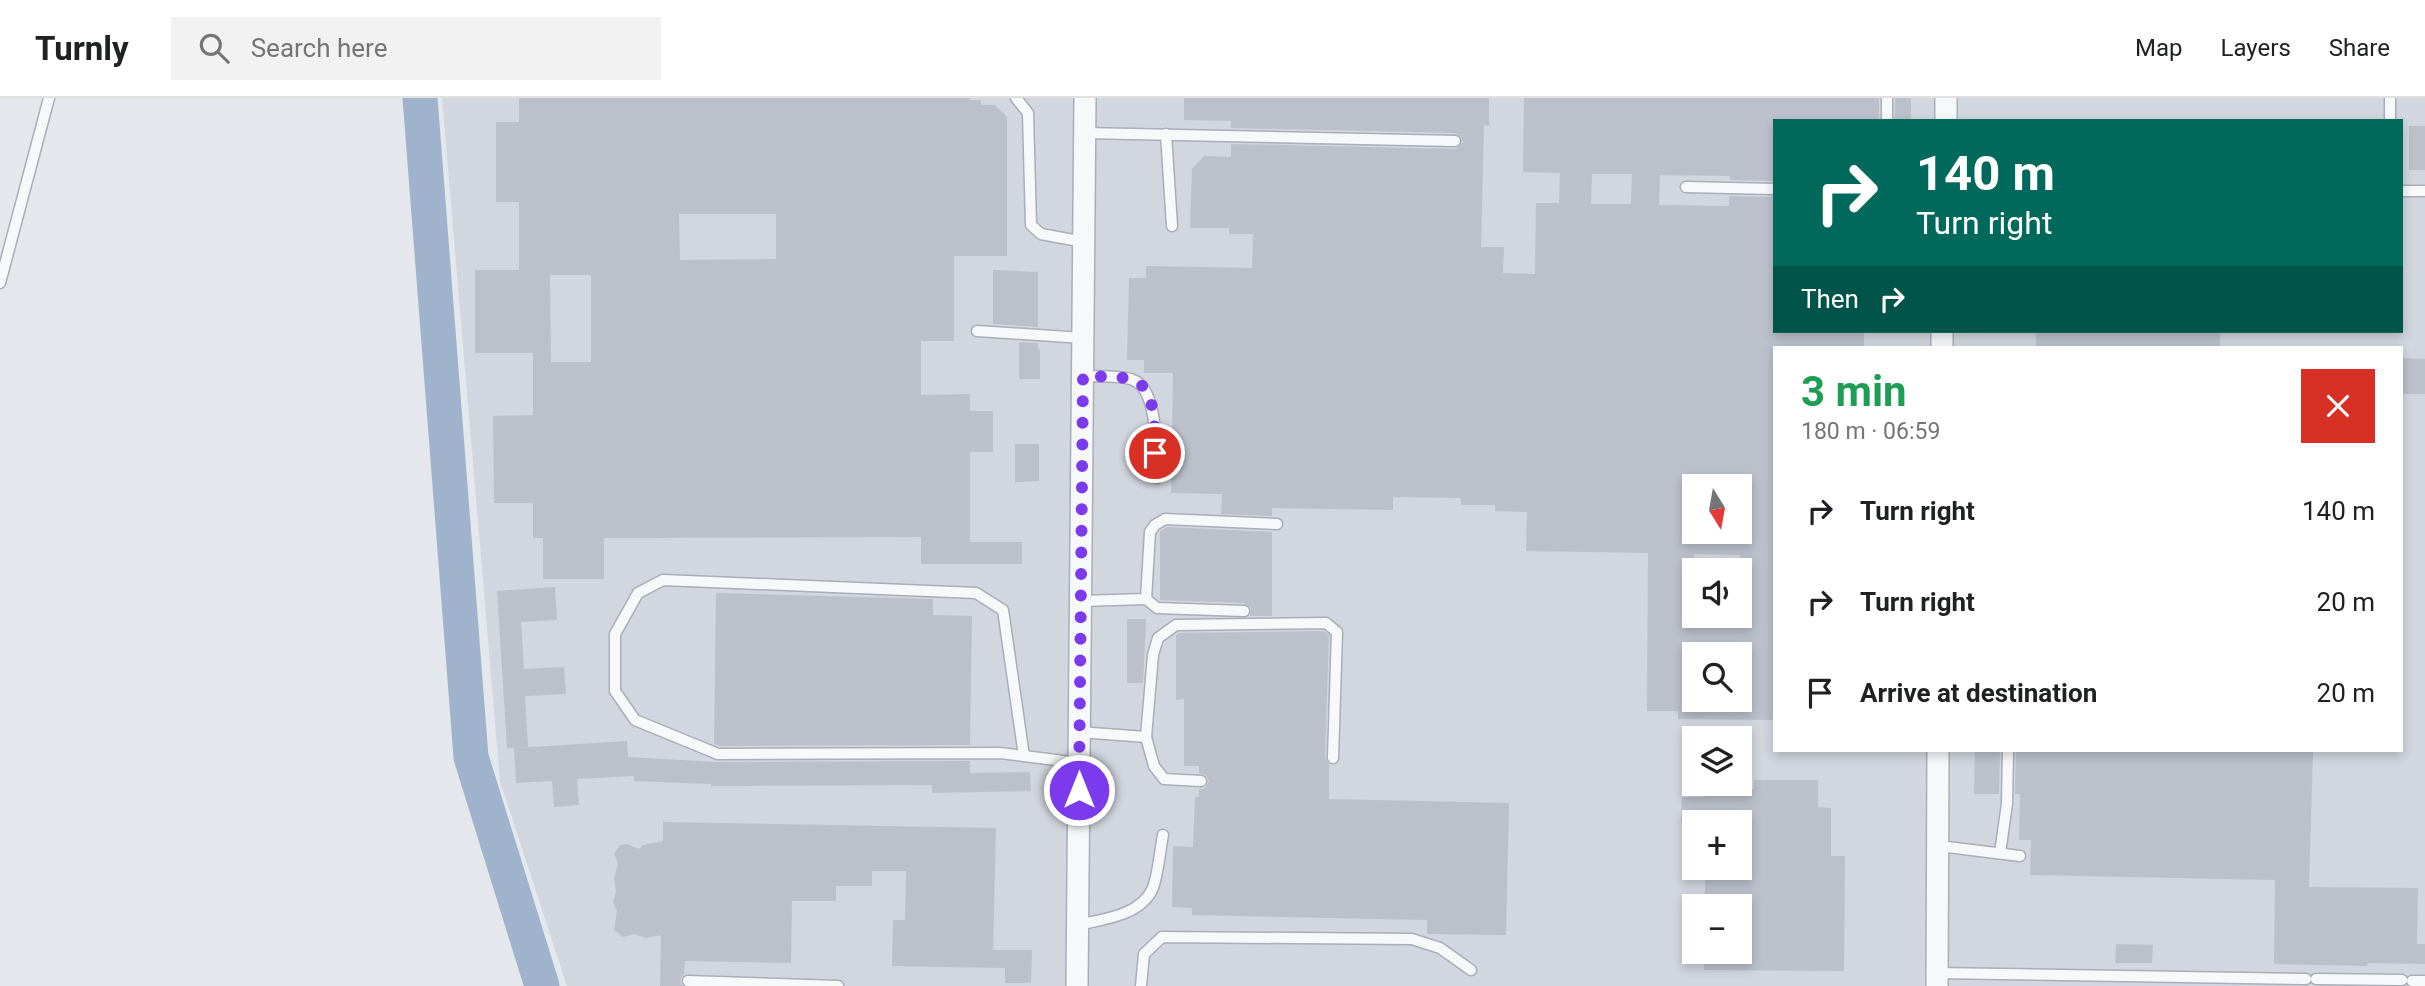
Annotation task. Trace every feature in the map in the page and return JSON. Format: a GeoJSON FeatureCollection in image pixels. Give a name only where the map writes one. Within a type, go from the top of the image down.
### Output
{"type":"FeatureCollection","features":[{"type":"Feature","properties":{"kind":"street"},"geometry":{"type":"LineString","coordinates":[[1077,986],[1085,98]]}},
{"type":"Feature","properties":{"kind":"street"},"geometry":{"type":"LineString","coordinates":[[1946,98],[1946,119]]}},
{"type":"Feature","properties":{"kind":"street"},"geometry":{"type":"LineString","coordinates":[[1937,979],[1938,752]]}},
{"type":"Feature","properties":{"kind":"lane"},"geometry":{"type":"LineString","coordinates":[[0,283],[49,98]]}},
{"type":"Feature","properties":{"kind":"lane"},"geometry":{"type":"LineString","coordinates":[[1016,98],[1028,113],[1031,225],[1041,234],[1084,242]]}},
{"type":"Feature","properties":{"kind":"lane"},"geometry":{"type":"LineString","coordinates":[[1887,98],[1887,119]]}},
{"type":"Feature","properties":{"kind":"lane"},"geometry":{"type":"LineString","coordinates":[[2390,98],[2390,119]]}},
{"type":"Feature","properties":{"kind":"lane"},"geometry":{"type":"LineString","coordinates":[[1085,133],[1455,141]]}},
{"type":"Feature","properties":{"kind":"lane"},"geometry":{"type":"LineString","coordinates":[[1166,134],[1172,226]]}},
{"type":"Feature","properties":{"kind":"lane"},"geometry":{"type":"LineString","coordinates":[[1686,187],[1773,189]]}},
{"type":"Feature","properties":{"kind":"lane"},"geometry":{"type":"LineString","coordinates":[[2403,191],[2425,191]]}},
{"type":"Feature","properties":{"kind":"lane"},"geometry":{"type":"LineString","coordinates":[[977,331],[1083,338]]}},
{"type":"Feature","properties":{"kind":"lane"},"geometry":{"type":"LineString","coordinates":[[1083,376],[1133,380],[1144,388],[1152,403],[1157,478]]}},
{"type":"Feature","properties":{"kind":"lane"},"geometry":{"type":"LineString","coordinates":[[1146,599],[1150,532],[1165,519],[1277,524]]}},
{"type":"Feature","properties":{"kind":"lane"},"geometry":{"type":"LineString","coordinates":[[1024,755],[1003,610],[976,593],[663,580],[638,593],[615,634],[615,691],[635,720],[718,754],[1000,752],[1079,763]]}},
{"type":"Feature","properties":{"kind":"lane"},"geometry":{"type":"LineString","coordinates":[[1081,601],[1146,599],[1157,608],[1244,611]]}},
{"type":"Feature","properties":{"kind":"lane"},"geometry":{"type":"LineString","coordinates":[[1201,781],[1164,779],[1154,766],[1146,737],[1153,654],[1158,638],[1176,625],[1326,623],[1337,632],[1333,758]]}},
{"type":"Feature","properties":{"kind":"lane"},"geometry":{"type":"LineString","coordinates":[[1079,732],[1146,737]]}},
{"type":"Feature","properties":{"kind":"lane"},"geometry":{"type":"LineString","coordinates":[[2000,853],[2007,804],[2008,752]]}},
{"type":"Feature","properties":{"kind":"lane"},"geometry":{"type":"LineString","coordinates":[[1078,925],[1119,915],[1138,907],[1152,890],[1163,835]]}},
{"type":"Feature","properties":{"kind":"lane"},"geometry":{"type":"LineString","coordinates":[[1939,846],[2020,856]]}},
{"type":"Feature","properties":{"kind":"lane"},"geometry":{"type":"LineString","coordinates":[[1141,986],[1144,954],[1162,937],[1412,939],[1440,948],[1471,970]]}},
{"type":"Feature","properties":{"kind":"lane"},"geometry":{"type":"LineString","coordinates":[[1937,979],[2425,981]]}},
{"type":"Feature","properties":{"kind":"lane"},"geometry":{"type":"LineString","coordinates":[[688,981],[838,986]]}},
{"type":"Feature","properties":{"kind":"shaded area"},"geometry":{"type":"Polygon","coordinates":[[[442,98],[2425,98],[2425,986],[567,986],[500,781],[442,98]]]}},
{"type":"Feature","properties":{"kind":"building"},"geometry":{"type":"Polygon","coordinates":[[[519,98],[970,98],[981,100],[981,105],[995,105],[1007,117],[1007,256],[954,256],[954,341],[921,341],[921,395],[970,394],[970,411],[993,411],[993,452],[970,452],[970,542],[1022,542],[1022,564],[921,564],[921,537],[604,538],[604,579],[543,579],[543,538],[533,538],[533,503],[494,503],[493,416],[533,415],[533,353],[475,353],[475,270],[519,270],[519,202],[496,202],[496,122],[519,122],[519,98]],[[679,214],[680,260],[776,259],[776,214],[679,214]],[[550,275],[551,362],[591,362],[591,275],[550,275]]]}},
{"type":"Feature","properties":{"kind":"building"},"geometry":{"type":"Polygon","coordinates":[[[1184,98],[1489,98],[1489,126],[1484,125],[1481,247],[1504,247],[1503,273],[1535,274],[1536,203],[1559,203],[1560,173],[1523,172],[1524,98],[1879,98],[1879,119],[1773,119],[1773,181],[1730,180],[1730,176],[1660,175],[1659,205],[1729,206],[1729,196],[1773,197],[1773,333],[1864,333],[1864,346],[1773,346],[1773,720],[1678,719],[1678,711],[1647,711],[1648,553],[1526,551],[1527,512],[1495,511],[1495,505],[1461,505],[1461,498],[1393,497],[1393,510],[1272,508],[1272,516],[1221,514],[1222,494],[1171,493],[1173,373],[1144,373],[1144,360],[1127,360],[1129,278],[1146,278],[1146,266],[1252,268],[1253,234],[1229,234],[1229,228],[1190,228],[1192,169],[1204,156],[1231,157],[1231,144],[1455,149],[1463,142],[1455,133],[1231,128],[1231,121],[1184,120],[1184,98]],[[1592,174],[1591,204],[1631,204],[1632,174],[1592,174]]]}},
{"type":"Feature","properties":{"kind":"building"},"geometry":{"type":"Polygon","coordinates":[[[1895,98],[1911,98],[1911,119],[1895,119],[1895,98]]]}},
{"type":"Feature","properties":{"kind":"building"},"geometry":{"type":"Polygon","coordinates":[[[2409,126],[2425,126],[2425,170],[2409,170],[2409,126]]]}},
{"type":"Feature","properties":{"kind":"building"},"geometry":{"type":"Polygon","coordinates":[[[993,270],[1038,272],[1038,327],[993,324],[993,270]]]}},
{"type":"Feature","properties":{"kind":"building"},"geometry":{"type":"Polygon","coordinates":[[[2036,333],[2220,333],[2220,346],[2036,346],[2036,333]]]}},
{"type":"Feature","properties":{"kind":"building"},"geometry":{"type":"Polygon","coordinates":[[[1019,342],[1038,343],[1040,379],[1019,379],[1019,342]]]}},
{"type":"Feature","properties":{"kind":"building"},"geometry":{"type":"Polygon","coordinates":[[[2403,358],[2425,359],[2425,394],[2403,394],[2403,358]]]}},
{"type":"Feature","properties":{"kind":"building"},"geometry":{"type":"Polygon","coordinates":[[[1015,444],[1039,444],[1039,481],[1015,482],[1015,444]]]}},
{"type":"Feature","properties":{"kind":"building"},"geometry":{"type":"Polygon","coordinates":[[[1167,527],[1272,532],[1272,616],[1250,616],[1251,608],[1244,603],[1160,600],[1160,532],[1167,527]]]}},
{"type":"Feature","properties":{"kind":"building"},"geometry":{"type":"Polygon","coordinates":[[[555,587],[557,620],[521,622],[524,669],[564,667],[566,694],[525,696],[528,747],[507,748],[497,591],[555,587]]]}},
{"type":"Feature","properties":{"kind":"building"},"geometry":{"type":"Polygon","coordinates":[[[716,593],[933,599],[933,615],[972,616],[970,745],[714,744],[716,593]]]}},
{"type":"Feature","properties":{"kind":"building"},"geometry":{"type":"Polygon","coordinates":[[[1127,619],[1146,619],[1143,683],[1127,683],[1127,619]]]}},
{"type":"Feature","properties":{"kind":"building"},"geometry":{"type":"Polygon","coordinates":[[[1323,631],[1329,635],[1325,758],[1329,764],[1329,799],[1509,803],[1506,935],[1427,934],[1427,920],[1192,915],[1192,908],[1172,907],[1173,846],[1193,847],[1195,797],[1199,797],[1199,789],[1205,788],[1209,781],[1206,775],[1199,773],[1199,766],[1184,766],[1184,699],[1176,700],[1176,635],[1323,631]]]}},
{"type":"Feature","properties":{"kind":"building"},"geometry":{"type":"Polygon","coordinates":[[[627,741],[628,757],[718,762],[970,761],[970,773],[1030,772],[1031,791],[932,793],[932,785],[711,786],[634,781],[634,776],[577,779],[579,805],[554,807],[552,781],[516,783],[514,748],[627,741]]]}},
{"type":"Feature","properties":{"kind":"building"},"geometry":{"type":"Polygon","coordinates":[[[1975,752],[2000,752],[1999,794],[1974,794],[1975,752]]]}},
{"type":"Feature","properties":{"kind":"building"},"geometry":{"type":"Polygon","coordinates":[[[2016,752],[2313,752],[2309,887],[2418,888],[2417,944],[2425,944],[2425,964],[2274,964],[2275,880],[2030,875],[2031,840],[2019,840],[2020,794],[2015,794],[2016,752]]]}},
{"type":"Feature","properties":{"kind":"building"},"geometry":{"type":"Polygon","coordinates":[[[1754,780],[1818,780],[1818,807],[1831,808],[1831,856],[1845,856],[1844,971],[1704,970],[1704,964],[1752,964],[1752,894],[1705,894],[1705,880],[1752,880],[1752,810],[1682,810],[1681,822],[1682,797],[1752,796],[1754,780]]]}},
{"type":"Feature","properties":{"kind":"building"},"geometry":{"type":"Polygon","coordinates":[[[663,822],[996,828],[993,950],[1032,950],[1031,983],[1005,983],[1005,968],[892,966],[893,920],[905,920],[906,871],[872,871],[872,886],[836,886],[836,901],[792,901],[791,963],[685,961],[684,974],[680,980],[682,986],[660,986],[661,935],[646,938],[634,934],[623,937],[614,930],[617,911],[613,902],[618,864],[614,854],[620,845],[626,844],[639,849],[643,845],[663,841],[663,822]]]}},
{"type":"Feature","properties":{"kind":"building"},"geometry":{"type":"Polygon","coordinates":[[[2116,944],[2153,945],[2152,963],[2115,963],[2116,944]]]}},
{"type":"Feature","properties":{"kind":"waterway"},"geometry":{"type":"LineString","coordinates":[[420,98],[471,757],[542,986]]}},
{"type":"Feature","properties":{"kind":"route"},"geometry":{"type":"LineString","coordinates":[[1079,790],[1083,376],[1133,380],[1144,388],[1152,403],[1155,453]]}}]}
